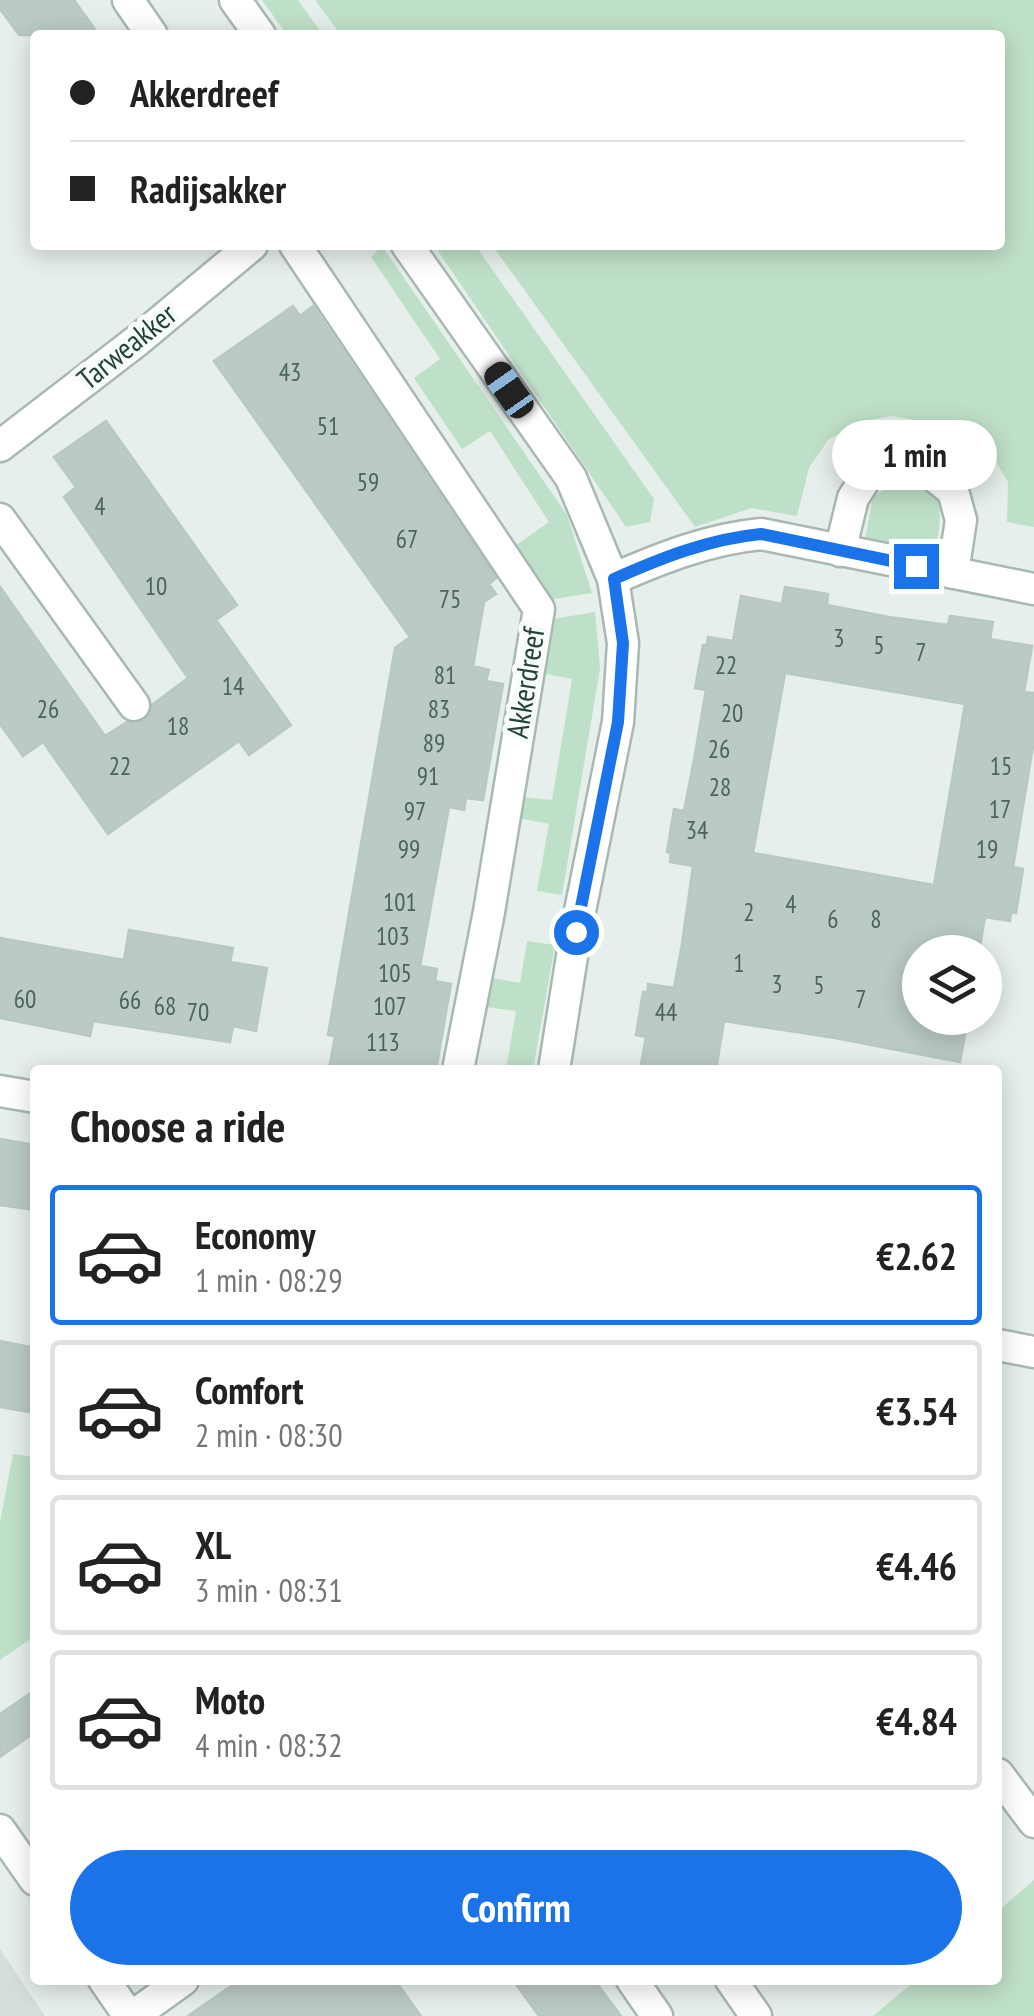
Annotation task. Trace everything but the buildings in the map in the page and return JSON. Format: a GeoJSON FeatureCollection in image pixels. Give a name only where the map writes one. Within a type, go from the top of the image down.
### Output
{"type":"FeatureCollection","features":[{"type":"Feature","properties":{"kind":"street"},"geometry":{"type":"LineString","coordinates":[[128,0],[149,30]]}},
{"type":"Feature","properties":{"kind":"street"},"geometry":{"type":"LineString","coordinates":[[235,0],[256,30]]}},
{"type":"Feature","properties":{"kind":"street","name":"Tarweakker"},"geometry":{"type":"LineString","coordinates":[[0,446],[138,340],[246,250]]}},
{"type":"Feature","properties":{"kind":"street","name":"Akkerdreef"},"geometry":{"type":"LineString","coordinates":[[297,250],[538,609],[459,1065]]}},
{"type":"Feature","properties":{"kind":"street"},"geometry":{"type":"LineString","coordinates":[[411,250],[571,478],[614,579],[623,643],[618,722],[576,932],[555,1065]]}},
{"type":"Feature","properties":{"kind":"street"},"geometry":{"type":"LineString","coordinates":[[840,551],[853,498],[871,470],[903,467],[929,472],[953,491],[961,520],[953,573]]}},
{"type":"Feature","properties":{"kind":"street"},"geometry":{"type":"LineString","coordinates":[[0,519],[134,705]]}},
{"type":"Feature","properties":{"kind":"street"},"geometry":{"type":"LineString","coordinates":[[614,579],[672,554],[737,536],[761,534],[1034,589]]}},
{"type":"Feature","properties":{"kind":"street"},"geometry":{"type":"LineString","coordinates":[[0,1091],[30,1096]]}},
{"type":"Feature","properties":{"kind":"street"},"geometry":{"type":"LineString","coordinates":[[1002,1346],[1034,1352]]}},
{"type":"Feature","properties":{"kind":"street"},"geometry":{"type":"LineString","coordinates":[[1002,1779],[1034,1822]]}},
{"type":"Feature","properties":{"kind":"street"},"geometry":{"type":"LineString","coordinates":[[0,1830],[30,1873]]}},
{"type":"Feature","properties":{"kind":"street"},"geometry":{"type":"LineString","coordinates":[[108,1985],[131,2016],[176,1985]]}},
{"type":"Feature","properties":{"kind":"street"},"geometry":{"type":"LineString","coordinates":[[635,1985],[657,2016]]}},
{"type":"Feature","properties":{"kind":"street"},"geometry":{"type":"LineString","coordinates":[[734,1985],[756,2016]]}},
{"type":"Feature","properties":{"kind":"shaded area"},"geometry":{"type":"Polygon","coordinates":[[[0,1949],[45,2016],[0,2016],[0,1949]]]}},
{"type":"Feature","properties":{"kind":"green space"},"geometry":{"type":"Polygon","coordinates":[[[262,0],[298,0],[319,30],[283,30],[262,0]]]}},
{"type":"Feature","properties":{"kind":"green space"},"geometry":{"type":"Polygon","coordinates":[[[315,0],[1034,0],[1034,527],[1007,522],[1008,482],[987,447],[950,426],[892,416],[859,422],[828,440],[809,468],[797,516],[751,508],[695,527],[496,250],[1005,250],[1005,30],[337,30],[315,0]]]}},
{"type":"Feature","properties":{"kind":"green space"},"geometry":{"type":"Polygon","coordinates":[[[378,250],[385,250],[567,515],[592,593],[548,600],[512,548],[549,522],[490,431],[462,449],[414,378],[440,359],[371,257],[378,250]]]}},
{"type":"Feature","properties":{"kind":"green space"},"geometry":{"type":"Polygon","coordinates":[[[437,250],[479,250],[654,499],[650,522],[626,527],[437,250]]]}},
{"type":"Feature","properties":{"kind":"green space"},"geometry":{"type":"Polygon","coordinates":[[[891,486],[923,490],[936,499],[939,524],[934,559],[864,545],[873,496],[891,486]]]}},
{"type":"Feature","properties":{"kind":"green space"},"geometry":{"type":"Polygon","coordinates":[[[595,612],[600,669],[562,895],[537,891],[549,824],[519,818],[522,797],[552,800],[572,679],[542,673],[553,619],[595,612]]]}},
{"type":"Feature","properties":{"kind":"green space"},"geometry":{"type":"Polygon","coordinates":[[[527,941],[555,945],[534,1065],[507,1065],[516,1011],[486,1007],[491,978],[520,983],[527,941]]]}},
{"type":"Feature","properties":{"kind":"green space"},"geometry":{"type":"Polygon","coordinates":[[[13,1454],[30,1456],[30,1639],[0,1660],[0,1522],[13,1454]]]}},
{"type":"Feature","properties":{"kind":"green space"},"geometry":{"type":"Polygon","coordinates":[[[1034,1880],[1034,2016],[873,2016],[910,1985],[1002,1985],[1002,1908],[1034,1880]]]}},
{"type":"Feature","properties":{"kind":"route"},"geometry":{"type":"LineString","coordinates":[[576,932],[618,722],[623,643],[614,579],[672,554],[737,536],[761,534],[916,566]]}}]}
